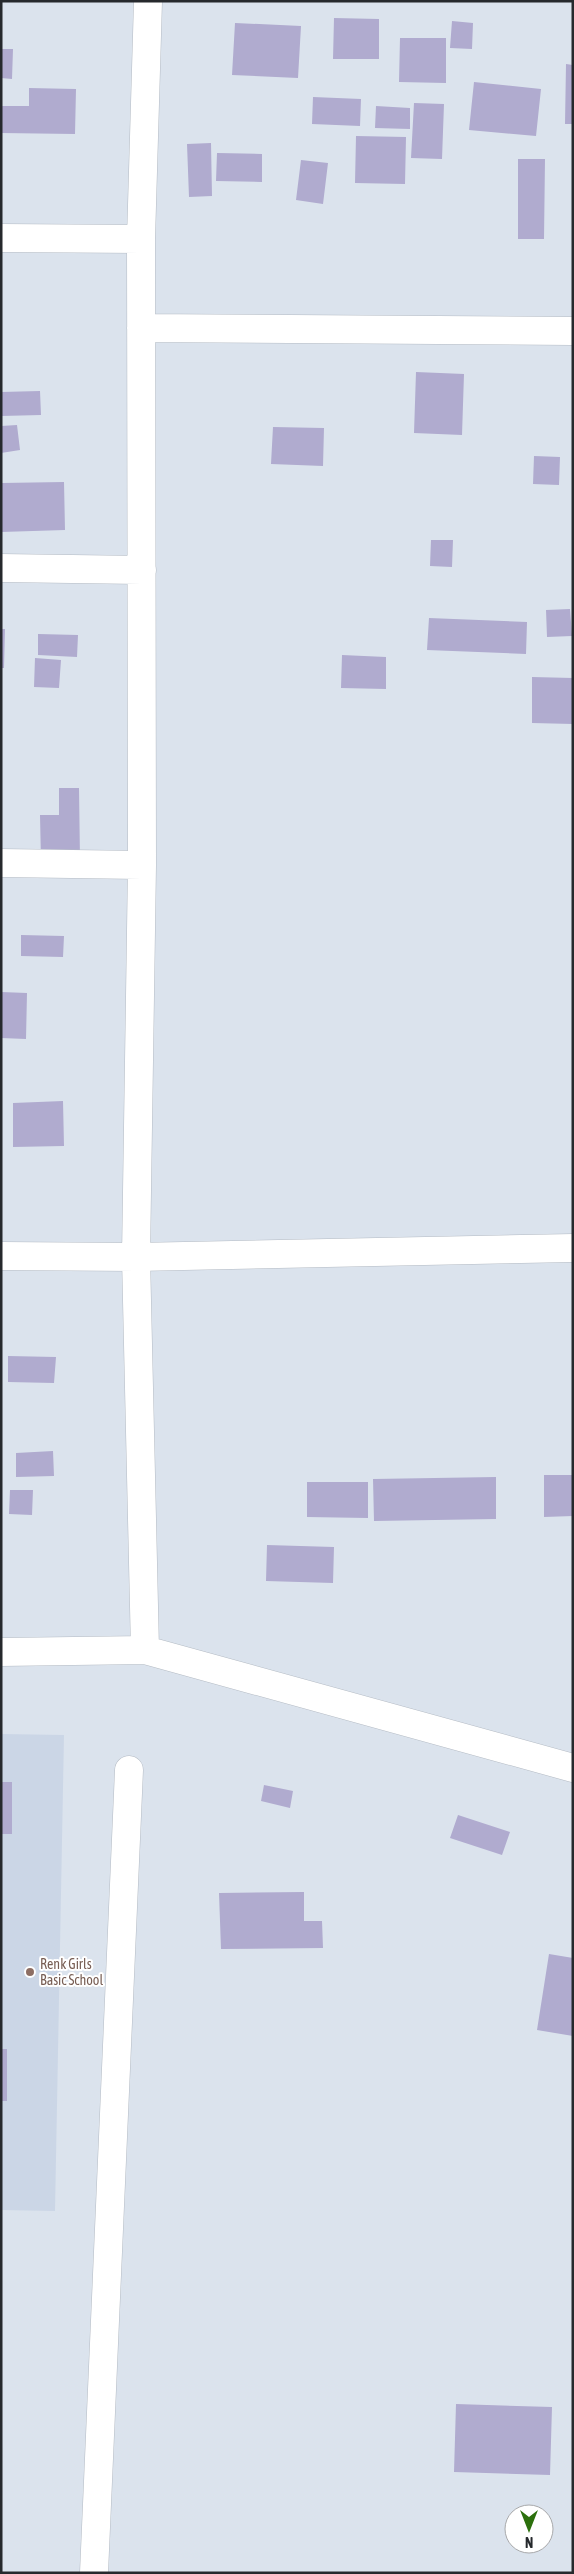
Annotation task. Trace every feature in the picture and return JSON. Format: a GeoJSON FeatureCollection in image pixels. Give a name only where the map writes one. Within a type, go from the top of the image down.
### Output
{"type":"FeatureCollection","features":[{"type":"Feature","properties":{"kind":"street"},"geometry":{"type":"LineString","coordinates":[[146,1650],[136,1258],[142,865],[140,239],[148,1]]}},
{"type":"Feature","properties":{"kind":"street"},"geometry":{"type":"LineString","coordinates":[[1,238],[140,239]]}},
{"type":"Feature","properties":{"kind":"street"},"geometry":{"type":"LineString","coordinates":[[140,328],[573,331]]}},
{"type":"Feature","properties":{"kind":"street"},"geometry":{"type":"LineString","coordinates":[[1,568],[142,570]]}},
{"type":"Feature","properties":{"kind":"street"},"geometry":{"type":"LineString","coordinates":[[1,863],[142,865]]}},
{"type":"Feature","properties":{"kind":"street"},"geometry":{"type":"LineString","coordinates":[[1,1256],[136,1258],[573,1248]]}},
{"type":"Feature","properties":{"kind":"street"},"geometry":{"type":"LineString","coordinates":[[1,1652],[146,1650],[573,1768]]}},
{"type":"Feature","properties":{"kind":"street"},"geometry":{"type":"LineString","coordinates":[[94,2573],[129,1770]]}},
{"type":"Feature","properties":{"kind":"shaded area","name":"Renk Girls Basic School"},"geometry":{"type":"Polygon","coordinates":[[[1,1734],[64,1735],[55,2211],[1,2210],[1,1734]]]}},
{"type":"Feature","properties":{"kind":"building"},"geometry":{"type":"Polygon","coordinates":[[[334,18],[379,19],[379,59],[333,59],[334,18]]]}},
{"type":"Feature","properties":{"kind":"building"},"geometry":{"type":"Polygon","coordinates":[[[452,21],[473,23],[472,49],[450,48],[452,21]]]}},
{"type":"Feature","properties":{"kind":"building"},"geometry":{"type":"Polygon","coordinates":[[[235,23],[301,26],[298,78],[232,75],[235,23]]]}},
{"type":"Feature","properties":{"kind":"building"},"geometry":{"type":"Polygon","coordinates":[[[400,38],[446,38],[446,83],[399,82],[400,38]]]}},
{"type":"Feature","properties":{"kind":"building"},"geometry":{"type":"Polygon","coordinates":[[[1,49],[13,49],[12,79],[1,78],[1,49]]]}},
{"type":"Feature","properties":{"kind":"building"},"geometry":{"type":"Polygon","coordinates":[[[566,64],[573,65],[573,124],[565,124],[566,64]]]}},
{"type":"Feature","properties":{"kind":"building"},"geometry":{"type":"Polygon","coordinates":[[[474,82],[541,89],[536,136],[469,130],[474,82]]]}},
{"type":"Feature","properties":{"kind":"building"},"geometry":{"type":"Polygon","coordinates":[[[29,88],[76,89],[75,134],[1,133],[1,106],[29,106],[29,88]]]}},
{"type":"Feature","properties":{"kind":"building"},"geometry":{"type":"Polygon","coordinates":[[[313,97],[361,99],[360,126],[312,124],[313,97]]]}},
{"type":"Feature","properties":{"kind":"building"},"geometry":{"type":"Polygon","coordinates":[[[414,103],[444,104],[442,159],[411,158],[414,103]]]}},
{"type":"Feature","properties":{"kind":"building"},"geometry":{"type":"Polygon","coordinates":[[[376,106],[410,108],[410,129],[375,128],[376,106]]]}},
{"type":"Feature","properties":{"kind":"building"},"geometry":{"type":"Polygon","coordinates":[[[356,136],[406,137],[405,184],[355,183],[356,136]]]}},
{"type":"Feature","properties":{"kind":"building"},"geometry":{"type":"Polygon","coordinates":[[[211,143],[212,196],[189,197],[187,144],[211,143]]]}},
{"type":"Feature","properties":{"kind":"building"},"geometry":{"type":"Polygon","coordinates":[[[217,153],[262,154],[262,182],[216,181],[217,153]]]}},
{"type":"Feature","properties":{"kind":"building"},"geometry":{"type":"Polygon","coordinates":[[[518,159],[545,159],[544,239],[518,239],[518,159]]]}},
{"type":"Feature","properties":{"kind":"building"},"geometry":{"type":"Polygon","coordinates":[[[301,160],[328,163],[323,204],[296,200],[301,160]]]}},
{"type":"Feature","properties":{"kind":"building"},"geometry":{"type":"Polygon","coordinates":[[[416,372],[464,374],[462,435],[414,433],[416,372]]]}},
{"type":"Feature","properties":{"kind":"building"},"geometry":{"type":"Polygon","coordinates":[[[40,391],[41,415],[1,416],[1,392],[40,391]]]}},
{"type":"Feature","properties":{"kind":"building"},"geometry":{"type":"Polygon","coordinates":[[[17,425],[20,450],[1,453],[1,426],[17,425]]]}},
{"type":"Feature","properties":{"kind":"building"},"geometry":{"type":"Polygon","coordinates":[[[273,427],[324,428],[323,466],[271,464],[273,427]]]}},
{"type":"Feature","properties":{"kind":"building"},"geometry":{"type":"Polygon","coordinates":[[[534,456],[560,457],[559,485],[533,484],[534,456]]]}},
{"type":"Feature","properties":{"kind":"building"},"geometry":{"type":"Polygon","coordinates":[[[64,482],[65,530],[1,532],[1,483],[64,482]]]}},
{"type":"Feature","properties":{"kind":"building"},"geometry":{"type":"Polygon","coordinates":[[[431,540],[453,540],[452,567],[430,566],[431,540]]]}},
{"type":"Feature","properties":{"kind":"building"},"geometry":{"type":"Polygon","coordinates":[[[570,609],[572,636],[547,637],[546,610],[570,609]]]}},
{"type":"Feature","properties":{"kind":"building"},"geometry":{"type":"Polygon","coordinates":[[[429,618],[527,622],[526,654],[427,650],[429,618]]]}},
{"type":"Feature","properties":{"kind":"building"},"geometry":{"type":"Polygon","coordinates":[[[1,629],[5,629],[4,668],[1,668],[1,629]]]}},
{"type":"Feature","properties":{"kind":"building"},"geometry":{"type":"Polygon","coordinates":[[[38,634],[78,635],[77,657],[38,655],[38,634]]]}},
{"type":"Feature","properties":{"kind":"building"},"geometry":{"type":"Polygon","coordinates":[[[342,655],[386,657],[386,689],[341,688],[342,655]]]}},
{"type":"Feature","properties":{"kind":"building"},"geometry":{"type":"Polygon","coordinates":[[[35,658],[61,660],[59,688],[34,687],[35,658]]]}},
{"type":"Feature","properties":{"kind":"building"},"geometry":{"type":"Polygon","coordinates":[[[532,677],[573,678],[573,724],[532,723],[532,677]]]}},
{"type":"Feature","properties":{"kind":"building"},"geometry":{"type":"Polygon","coordinates":[[[59,788],[79,788],[80,860],[41,861],[40,815],[59,815],[59,788]]]}},
{"type":"Feature","properties":{"kind":"building"},"geometry":{"type":"Polygon","coordinates":[[[21,935],[64,936],[63,957],[21,956],[21,935]]]}},
{"type":"Feature","properties":{"kind":"building"},"geometry":{"type":"Polygon","coordinates":[[[1,992],[27,993],[26,1039],[1,1038],[1,992]]]}},
{"type":"Feature","properties":{"kind":"building"},"geometry":{"type":"Polygon","coordinates":[[[63,1101],[64,1146],[13,1147],[13,1103],[63,1101]]]}},
{"type":"Feature","properties":{"kind":"building"},"geometry":{"type":"Polygon","coordinates":[[[8,1356],[56,1357],[54,1383],[8,1382],[8,1356]]]}},
{"type":"Feature","properties":{"kind":"building"},"geometry":{"type":"Polygon","coordinates":[[[53,1451],[54,1476],[16,1477],[16,1453],[53,1451]]]}},
{"type":"Feature","properties":{"kind":"building"},"geometry":{"type":"Polygon","coordinates":[[[544,1475],[573,1475],[573,1516],[544,1517],[544,1475]]]}},
{"type":"Feature","properties":{"kind":"building"},"geometry":{"type":"Polygon","coordinates":[[[496,1477],[496,1519],[374,1521],[373,1479],[496,1477]]]}},
{"type":"Feature","properties":{"kind":"building"},"geometry":{"type":"Polygon","coordinates":[[[307,1482],[368,1482],[368,1518],[307,1517],[307,1482]]]}},
{"type":"Feature","properties":{"kind":"building"},"geometry":{"type":"Polygon","coordinates":[[[10,1490],[33,1490],[32,1515],[9,1514],[10,1490]]]}},
{"type":"Feature","properties":{"kind":"building"},"geometry":{"type":"Polygon","coordinates":[[[267,1545],[334,1547],[333,1583],[266,1581],[267,1545]]]}},
{"type":"Feature","properties":{"kind":"building"},"geometry":{"type":"Polygon","coordinates":[[[1,1782],[12,1782],[12,1834],[1,1834],[1,1782]]]}},
{"type":"Feature","properties":{"kind":"building"},"geometry":{"type":"Polygon","coordinates":[[[264,1785],[293,1791],[290,1808],[261,1801],[264,1785]]]}},
{"type":"Feature","properties":{"kind":"building"},"geometry":{"type":"Polygon","coordinates":[[[458,1815],[510,1832],[502,1855],[450,1838],[458,1815]]]}},
{"type":"Feature","properties":{"kind":"building"},"geometry":{"type":"Polygon","coordinates":[[[304,1892],[304,1921],[322,1921],[323,1948],[221,1949],[219,1893],[304,1892]]]}},
{"type":"Feature","properties":{"kind":"building"},"geometry":{"type":"Polygon","coordinates":[[[549,1954],[573,1958],[573,2036],[537,2030],[549,1954]]]}},
{"type":"Feature","properties":{"kind":"building"},"geometry":{"type":"Polygon","coordinates":[[[1,2049],[7,2049],[7,2101],[1,2101],[1,2049]]]}},
{"type":"Feature","properties":{"kind":"building"},"geometry":{"type":"Polygon","coordinates":[[[456,2404],[552,2407],[550,2475],[454,2472],[456,2404]]]}},
{"type":"Feature","properties":{"kind":"place","name":"Renk Girls Basic School"},"geometry":{"type":"Point","coordinates":[30,1972]}}]}
